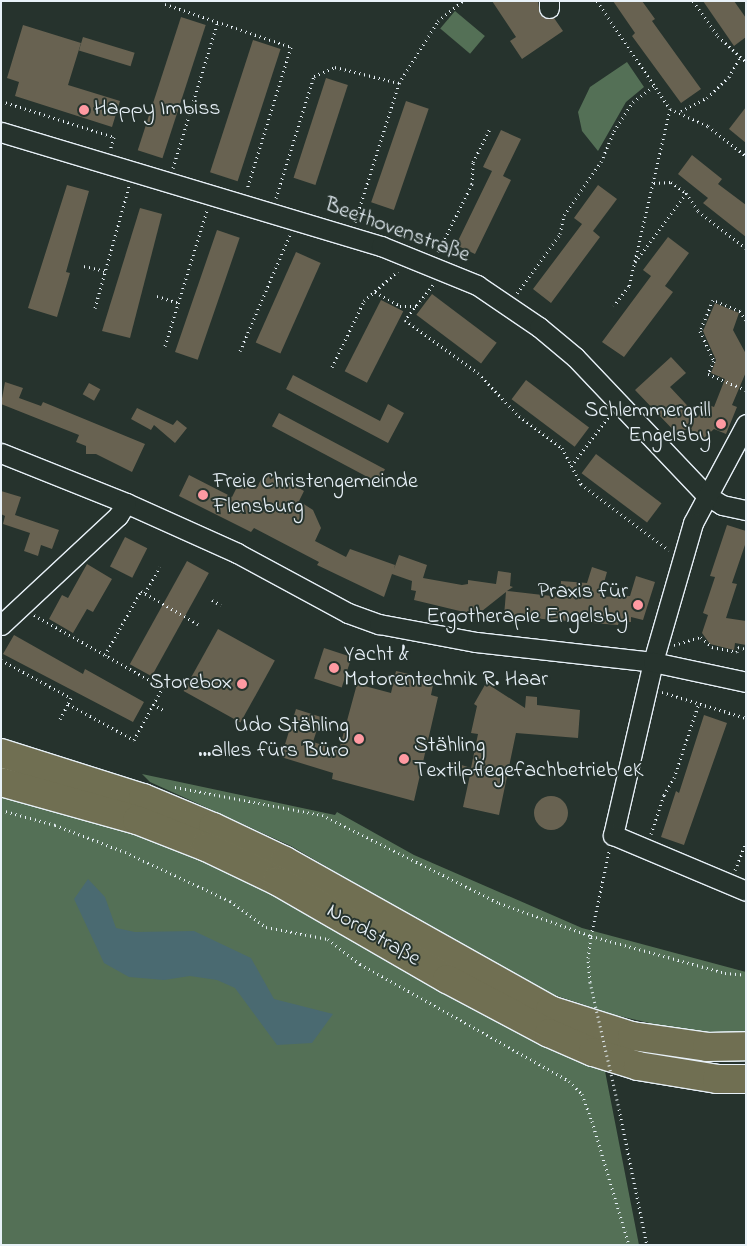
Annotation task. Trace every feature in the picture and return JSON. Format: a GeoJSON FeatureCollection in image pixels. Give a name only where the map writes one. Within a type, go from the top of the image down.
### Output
{"type":"FeatureCollection","features":[{"type":"Feature","properties":{"kind":"main road","name":"Nordstraße"},"geometry":{"type":"LineString","coordinates":[[1,752],[143,798],[222,831],[335,888],[550,1010],[632,1036],[707,1047],[746,1046]]}},
{"type":"Feature","properties":{"kind":"main road","name":"Nordstraße"},"geometry":{"type":"LineString","coordinates":[[1,782],[137,820],[206,847],[277,880],[447,979],[549,1034],[593,1052],[638,1066],[717,1080],[746,1079]]}},
{"type":"Feature","properties":{"kind":"street","name":"Beethovenstraße"},"geometry":{"type":"LineString","coordinates":[[1,132],[351,237],[436,267],[477,286],[508,305],[575,357],[614,395],[706,495]]}},
{"type":"Feature","properties":{"kind":"street"},"geometry":{"type":"LineString","coordinates":[[737,887],[613,835],[652,662],[683,559],[706,495],[746,424]]}},
{"type":"Feature","properties":{"kind":"street"},"geometry":{"type":"LineString","coordinates":[[1,453],[126,503],[237,554],[348,613],[379,624],[476,642],[652,662],[746,682]]}},
{"type":"Feature","properties":{"kind":"street"},"geometry":{"type":"LineString","coordinates":[[706,495],[722,504],[746,510]]}},
{"type":"Feature","properties":{"kind":"street"},"geometry":{"type":"LineString","coordinates":[[1,625],[118,516],[126,503]]}},
{"type":"Feature","properties":{"kind":"path"},"geometry":{"type":"LineString","coordinates":[[351,237],[398,83],[446,13],[463,1]]}},
{"type":"Feature","properties":{"kind":"path"},"geometry":{"type":"LineString","coordinates":[[597,1],[670,109],[680,111],[708,126],[746,156]]}},
{"type":"Feature","properties":{"kind":"path"},"geometry":{"type":"LineString","coordinates":[[693,1],[718,36],[746,62]]}},
{"type":"Feature","properties":{"kind":"path"},"geometry":{"type":"LineString","coordinates":[[165,4],[291,47],[243,204]]}},
{"type":"Feature","properties":{"kind":"path"},"geometry":{"type":"LineString","coordinates":[[169,183],[218,21]]}},
{"type":"Feature","properties":{"kind":"path"},"geometry":{"type":"LineString","coordinates":[[680,111],[707,98],[729,77],[740,57]]}},
{"type":"Feature","properties":{"kind":"path"},"geometry":{"type":"LineString","coordinates":[[272,213],[314,76],[336,67],[398,83]]}},
{"type":"Feature","properties":{"kind":"path"},"geometry":{"type":"LineString","coordinates":[[508,305],[560,234],[564,216],[600,162],[614,131],[633,102],[654,86]]}},
{"type":"Feature","properties":{"kind":"path"},"geometry":{"type":"LineString","coordinates":[[1,101],[114,137],[105,164]]}},
{"type":"Feature","properties":{"kind":"path"},"geometry":{"type":"LineString","coordinates":[[614,306],[629,286],[670,109]]}},
{"type":"Feature","properties":{"kind":"path"},"geometry":{"type":"LineString","coordinates":[[491,127],[473,162],[472,184],[438,252],[434,282],[405,320],[482,377],[519,416],[562,448],[581,484],[683,559]]}},
{"type":"Feature","properties":{"kind":"path"},"geometry":{"type":"LineString","coordinates":[[95,308],[133,172]]}},
{"type":"Feature","properties":{"kind":"path"},"geometry":{"type":"LineString","coordinates":[[654,183],[671,182],[686,193],[698,211],[746,248]]}},
{"type":"Feature","properties":{"kind":"path"},"geometry":{"type":"LineString","coordinates":[[633,264],[686,193]]}},
{"type":"Feature","properties":{"kind":"path"},"geometry":{"type":"LineString","coordinates":[[165,346],[211,195]]}},
{"type":"Feature","properties":{"kind":"path"},"geometry":{"type":"LineString","coordinates":[[240,351],[282,258],[294,220]]}},
{"type":"Feature","properties":{"kind":"path"},"geometry":{"type":"LineString","coordinates":[[332,367],[364,301],[404,265],[408,257]]}},
{"type":"Feature","properties":{"kind":"path"},"geometry":{"type":"LineString","coordinates":[[84,266],[105,271]]}},
{"type":"Feature","properties":{"kind":"path"},"geometry":{"type":"LineString","coordinates":[[375,292],[400,306],[416,306]]}},
{"type":"Feature","properties":{"kind":"path"},"geometry":{"type":"LineString","coordinates":[[157,296],[178,304]]}},
{"type":"Feature","properties":{"kind":"path"},"geometry":{"type":"LineString","coordinates":[[746,320],[740,312],[713,300],[700,331],[714,361],[708,374],[746,390]]}},
{"type":"Feature","properties":{"kind":"path"},"geometry":{"type":"LineString","coordinates":[[571,466],[612,412],[614,395]]}},
{"type":"Feature","properties":{"kind":"path"},"geometry":{"type":"LineString","coordinates":[[145,593],[160,567]]}},
{"type":"Feature","properties":{"kind":"path"},"geometry":{"type":"LineString","coordinates":[[105,655],[141,590],[198,624]]}},
{"type":"Feature","properties":{"kind":"path"},"geometry":{"type":"LineString","coordinates":[[212,600],[221,605]]}},
{"type":"Feature","properties":{"kind":"path"},"geometry":{"type":"LineString","coordinates":[[22,606],[105,655],[163,686],[134,740],[68,704]]}},
{"type":"Feature","properties":{"kind":"path"},"geometry":{"type":"LineString","coordinates":[[658,642],[673,645],[701,637],[712,647],[737,652],[738,648],[746,649]]}},
{"type":"Feature","properties":{"kind":"path"},"geometry":{"type":"LineString","coordinates":[[1,660],[71,698],[60,719]]}},
{"type":"Feature","properties":{"kind":"path"},"geometry":{"type":"LineString","coordinates":[[647,687],[746,718]]}},
{"type":"Feature","properties":{"kind":"path"},"geometry":{"type":"LineString","coordinates":[[646,849],[699,703]]}},
{"type":"Feature","properties":{"kind":"path"},"geometry":{"type":"LineString","coordinates":[[153,704],[165,711]]}},
{"type":"Feature","properties":{"kind":"path"},"geometry":{"type":"LineString","coordinates":[[253,802],[322,815],[499,903],[591,936],[725,973],[746,975]]}},
{"type":"Feature","properties":{"kind":"path"},"geometry":{"type":"LineString","coordinates":[[1,810],[55,825],[125,852],[230,902],[266,927],[328,939],[360,964],[569,1081],[582,1094],[630,1244]]}},
{"type":"Feature","properties":{"kind":"path"},"geometry":{"type":"LineString","coordinates":[[613,835],[588,958],[590,982],[647,1245]]}},
{"type":"Feature","properties":{"kind":"path"},"geometry":{"type":"LineString","coordinates":[[737,887],[746,843]]}},
{"type":"Feature","properties":{"kind":"green space"},"geometry":{"type":"Polygon","coordinates":[[[455,11],[485,36],[470,54],[440,29],[455,11]]]}},
{"type":"Feature","properties":{"kind":"green space"},"geometry":{"type":"Polygon","coordinates":[[[627,62],[644,87],[626,102],[598,151],[582,131],[578,112],[590,87],[627,62]]]}},
{"type":"Feature","properties":{"kind":"green space"},"geometry":{"type":"Polygon","coordinates":[[[142,774],[335,815],[337,812],[414,855],[582,928],[746,972],[746,1032],[692,1033],[615,1015],[536,989],[291,846],[150,782],[142,774]]]}},
{"type":"Feature","properties":{"kind":"green space"},"geometry":{"type":"Polygon","coordinates":[[[1,793],[184,848],[296,901],[474,1007],[605,1071],[639,1245],[1,1245],[1,793]]]}},
{"type":"Feature","properties":{"kind":"water"},"geometry":{"type":"Polygon","coordinates":[[[88,879],[105,897],[116,928],[135,932],[194,931],[251,958],[274,999],[333,1014],[312,1043],[277,1045],[235,988],[217,980],[190,976],[164,980],[129,977],[104,963],[74,899],[88,879]]]}},
{"type":"Feature","properties":{"kind":"building"},"geometry":{"type":"Polygon","coordinates":[[[492,1],[538,1],[540,14],[544,18],[554,18],[563,31],[522,59],[510,41],[516,37],[492,1]]]}},
{"type":"Feature","properties":{"kind":"building"},"geometry":{"type":"Polygon","coordinates":[[[613,1],[642,1],[655,19],[652,21],[701,89],[681,103],[632,36],[635,33],[613,1]]]}},
{"type":"Feature","properties":{"kind":"building"},"geometry":{"type":"Polygon","coordinates":[[[703,1],[734,1],[746,18],[746,37],[734,46],[703,1]]]}},
{"type":"Feature","properties":{"kind":"building"},"geometry":{"type":"Polygon","coordinates":[[[181,17],[206,25],[162,158],[138,150],[181,17]]]}},
{"type":"Feature","properties":{"kind":"building"},"geometry":{"type":"Polygon","coordinates":[[[23,25],[81,43],[68,85],[120,101],[112,127],[15,96],[19,82],[7,78],[23,25]]]}},
{"type":"Feature","properties":{"kind":"building"},"geometry":{"type":"Polygon","coordinates":[[[83,37],[135,53],[131,66],[79,50],[83,37]]]}},
{"type":"Feature","properties":{"kind":"building"},"geometry":{"type":"Polygon","coordinates":[[[253,40],[281,49],[238,181],[210,172],[253,40]]]}},
{"type":"Feature","properties":{"kind":"building"},"geometry":{"type":"Polygon","coordinates":[[[326,78],[348,85],[315,185],[294,178],[326,78]]]}},
{"type":"Feature","properties":{"kind":"building"},"geometry":{"type":"Polygon","coordinates":[[[406,101],[429,109],[394,210],[371,202],[406,101]]]}},
{"type":"Feature","properties":{"kind":"building"},"geometry":{"type":"Polygon","coordinates":[[[746,107],[746,143],[729,129],[746,107]]]}},
{"type":"Feature","properties":{"kind":"building"},"geometry":{"type":"Polygon","coordinates":[[[501,130],[521,139],[503,176],[511,180],[475,254],[456,245],[492,171],[483,167],[501,130]]]}},
{"type":"Feature","properties":{"kind":"building"},"geometry":{"type":"Polygon","coordinates":[[[692,155],[722,179],[718,184],[746,205],[746,237],[703,203],[708,198],[678,174],[692,155]]]}},
{"type":"Feature","properties":{"kind":"building"},"geometry":{"type":"Polygon","coordinates":[[[67,185],[89,191],[66,272],[70,273],[57,317],[28,308],[67,185]]]}},
{"type":"Feature","properties":{"kind":"building"},"geometry":{"type":"Polygon","coordinates":[[[598,185],[617,199],[593,231],[600,237],[551,303],[533,289],[582,224],[574,218],[598,185]]]}},
{"type":"Feature","properties":{"kind":"building"},"geometry":{"type":"Polygon","coordinates":[[[140,208],[162,214],[130,338],[102,331],[140,208]]]}},
{"type":"Feature","properties":{"kind":"building"},"geometry":{"type":"Polygon","coordinates":[[[217,230],[240,238],[198,360],[175,352],[217,230]]]}},
{"type":"Feature","properties":{"kind":"building"},"geometry":{"type":"Polygon","coordinates":[[[668,237],[689,253],[665,286],[673,292],[624,357],[602,342],[651,276],[643,270],[668,237]]]}},
{"type":"Feature","properties":{"kind":"building"},"geometry":{"type":"Polygon","coordinates":[[[296,252],[321,263],[280,353],[256,342],[296,252]]]}},
{"type":"Feature","properties":{"kind":"building"},"geometry":{"type":"Polygon","coordinates":[[[432,294],[497,343],[481,364],[416,315],[432,294]]]}},
{"type":"Feature","properties":{"kind":"building"},"geometry":{"type":"Polygon","coordinates":[[[381,300],[403,311],[367,383],[345,371],[381,300]]]}},
{"type":"Feature","properties":{"kind":"building"},"geometry":{"type":"Polygon","coordinates":[[[715,303],[739,313],[733,330],[746,354],[746,372],[732,405],[737,407],[726,434],[714,429],[704,438],[686,429],[679,436],[635,390],[671,357],[686,373],[670,387],[698,417],[704,403],[714,407],[725,379],[711,373],[716,360],[703,331],[715,303]]]}},
{"type":"Feature","properties":{"kind":"building"},"geometry":{"type":"Polygon","coordinates":[[[293,375],[380,421],[388,404],[404,413],[388,443],[286,389],[293,375]]]}},
{"type":"Feature","properties":{"kind":"building"},"geometry":{"type":"Polygon","coordinates":[[[526,380],[589,428],[575,447],[512,399],[526,380]]]}},
{"type":"Feature","properties":{"kind":"building"},"geometry":{"type":"Polygon","coordinates":[[[5,382],[23,388],[19,398],[41,406],[43,402],[145,444],[132,472],[96,454],[86,454],[86,446],[76,442],[79,435],[1,404],[5,382]]]}},
{"type":"Feature","properties":{"kind":"building"},"geometry":{"type":"Polygon","coordinates":[[[89,383],[100,389],[94,401],[83,394],[89,383]]]}},
{"type":"Feature","properties":{"kind":"building"},"geometry":{"type":"Polygon","coordinates":[[[137,408],[173,425],[177,420],[187,428],[175,443],[154,425],[151,430],[131,419],[137,408]]]}},
{"type":"Feature","properties":{"kind":"building"},"geometry":{"type":"Polygon","coordinates":[[[279,413],[385,469],[378,483],[272,426],[279,413]]]}},
{"type":"Feature","properties":{"kind":"building"},"geometry":{"type":"Polygon","coordinates":[[[596,454],[661,503],[647,523],[582,473],[596,454]]]}},
{"type":"Feature","properties":{"kind":"building"},"geometry":{"type":"Polygon","coordinates":[[[270,472],[304,491],[299,501],[313,510],[321,528],[315,541],[346,557],[350,549],[395,565],[394,569],[399,555],[427,565],[423,578],[462,585],[468,584],[468,580],[496,584],[498,571],[511,573],[510,586],[513,587],[507,591],[560,597],[561,581],[587,583],[592,567],[607,572],[600,597],[630,596],[636,576],[655,582],[643,620],[631,617],[631,622],[619,622],[618,625],[504,616],[506,592],[482,611],[468,613],[414,600],[416,591],[411,590],[412,581],[392,574],[384,597],[317,565],[319,562],[254,528],[251,532],[179,496],[189,475],[232,497],[240,481],[256,489],[263,476],[267,478],[270,472]]]}},
{"type":"Feature","properties":{"kind":"building"},"geometry":{"type":"Polygon","coordinates":[[[1,491],[21,497],[15,515],[59,530],[52,549],[41,545],[38,556],[24,551],[30,533],[3,524],[5,516],[1,514],[1,491]]]}},
{"type":"Feature","properties":{"kind":"building"},"geometry":{"type":"Polygon","coordinates":[[[727,525],[746,531],[746,542],[732,583],[737,584],[726,618],[746,621],[746,645],[735,643],[734,650],[710,644],[702,633],[708,615],[703,613],[715,577],[710,576],[727,525]]]}},
{"type":"Feature","properties":{"kind":"building"},"geometry":{"type":"Polygon","coordinates":[[[125,537],[147,548],[132,578],[110,566],[125,537]]]}},
{"type":"Feature","properties":{"kind":"building"},"geometry":{"type":"Polygon","coordinates":[[[187,561],[209,573],[152,676],[130,664],[187,561]]]}},
{"type":"Feature","properties":{"kind":"building"},"geometry":{"type":"Polygon","coordinates":[[[87,564],[112,579],[93,612],[87,609],[73,633],[49,619],[62,595],[68,598],[87,564]]]}},
{"type":"Feature","properties":{"kind":"building"},"geometry":{"type":"Polygon","coordinates":[[[218,629],[275,661],[240,723],[184,691],[218,629]]]}},
{"type":"Feature","properties":{"kind":"building"},"geometry":{"type":"Polygon","coordinates":[[[14,635],[83,674],[85,669],[144,702],[133,722],[3,654],[14,635]]]}},
{"type":"Feature","properties":{"kind":"building","name":"Yacht & Motorentechnik R. Haar"},"geometry":{"type":"Polygon","coordinates":[[[324,648],[352,657],[342,687],[314,678],[324,648]]]}},
{"type":"Feature","properties":{"kind":"building"},"geometry":{"type":"Polygon","coordinates":[[[396,671],[434,680],[431,695],[438,697],[414,801],[332,779],[333,773],[281,757],[296,709],[321,717],[313,742],[339,750],[357,684],[391,693],[396,671]]]}},
{"type":"Feature","properties":{"kind":"building"},"geometry":{"type":"Polygon","coordinates":[[[486,683],[525,708],[526,696],[537,697],[537,705],[580,710],[578,738],[516,733],[499,815],[463,807],[470,775],[454,774],[449,767],[452,762],[471,768],[478,734],[471,733],[477,706],[474,704],[486,683]]]}},
{"type":"Feature","properties":{"kind":"building"},"geometry":{"type":"Polygon","coordinates":[[[704,715],[727,723],[684,845],[661,837],[676,791],[679,793],[704,715]]]}},
{"type":"Feature","properties":{"kind":"building"},"geometry":{"type":"Polygon","coordinates":[[[551,796],[563,801],[568,813],[563,825],[551,830],[539,825],[534,813],[539,801],[551,796]]]}},
{"type":"Feature","properties":{"kind":"place","name":"Happy Imbiss"},"geometry":{"type":"Point","coordinates":[84,110]}},
{"type":"Feature","properties":{"kind":"place","name":"Schlemmergrill Engelsby"},"geometry":{"type":"Point","coordinates":[721,424]}},
{"type":"Feature","properties":{"kind":"place","name":"Freie Christengemeinde Flensburg"},"geometry":{"type":"Point","coordinates":[203,495]}},
{"type":"Feature","properties":{"kind":"place","name":"Praxis für Ergotherapie Engelsby"},"geometry":{"type":"Point","coordinates":[638,605]}},
{"type":"Feature","properties":{"kind":"place","name":"Yacht & Motorentechnik R. Haar"},"geometry":{"type":"Point","coordinates":[334,668]}},
{"type":"Feature","properties":{"kind":"place","name":"Storebox"},"geometry":{"type":"Point","coordinates":[242,684]}},
{"type":"Feature","properties":{"kind":"place","name":"Udo Stähling …alles fürs Büro"},"geometry":{"type":"Point","coordinates":[359,739]}},
{"type":"Feature","properties":{"kind":"place","name":"Stähling Textilpflegefachbetrieb eK"},"geometry":{"type":"Point","coordinates":[404,759]}}]}
